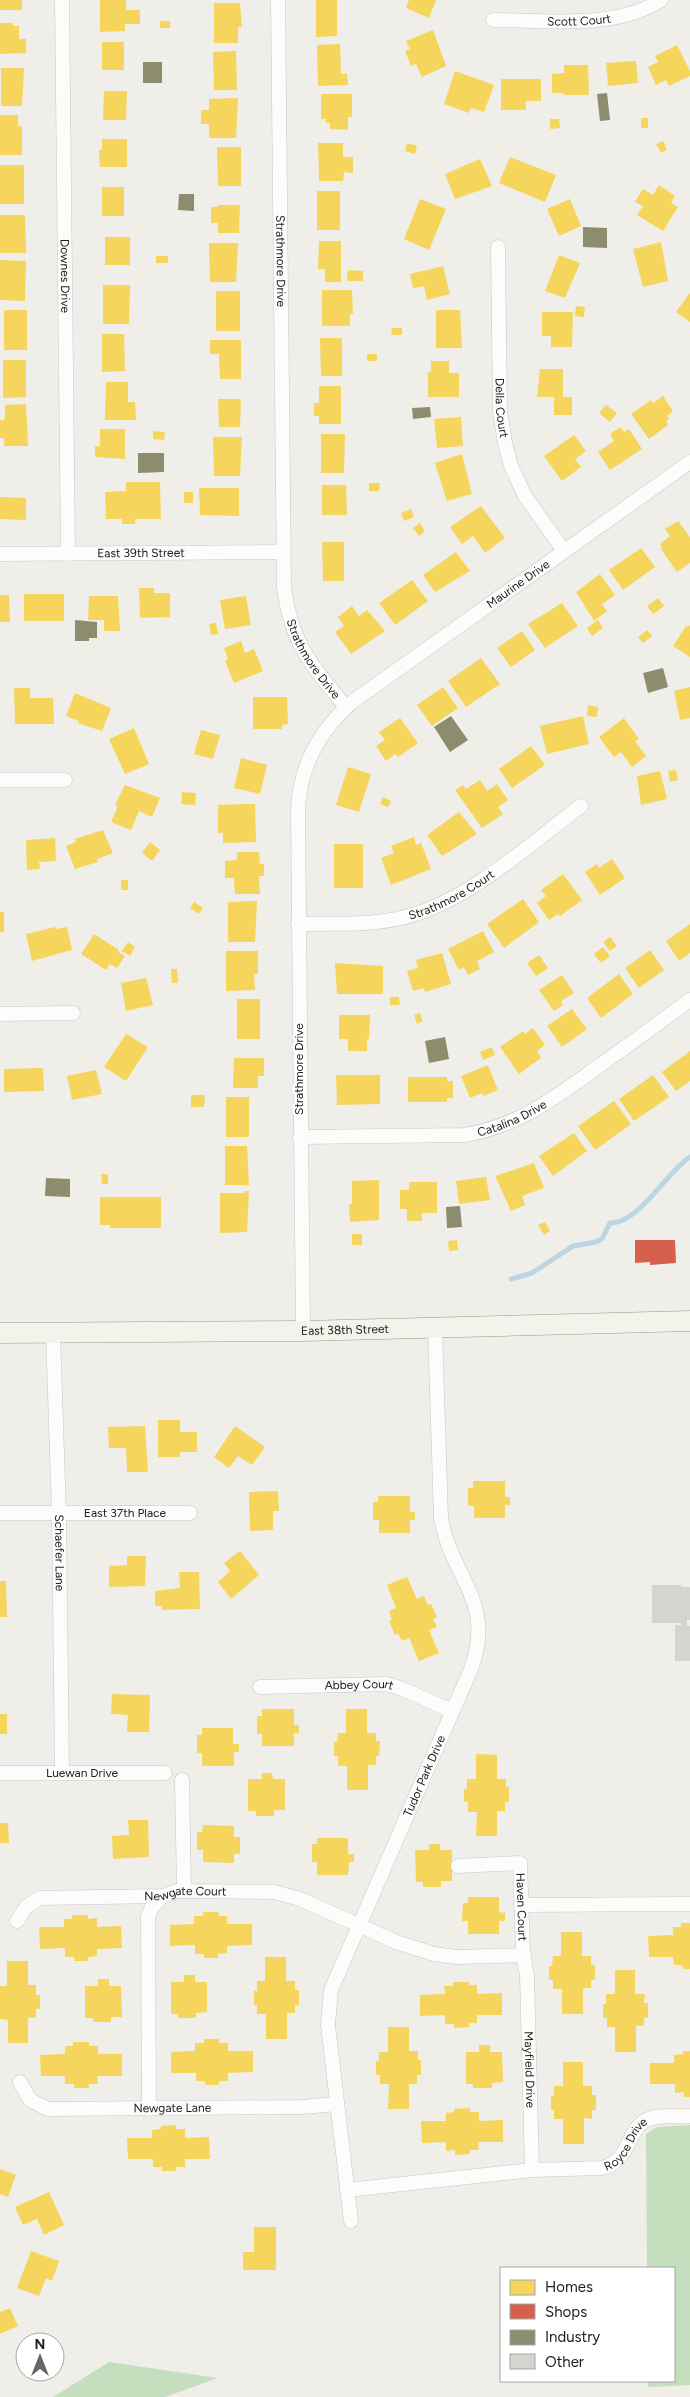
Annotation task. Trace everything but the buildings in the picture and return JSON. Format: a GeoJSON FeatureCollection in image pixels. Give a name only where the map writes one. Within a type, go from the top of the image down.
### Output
{"type":"FeatureCollection","features":[{"type":"Feature","properties":{"kind":"main road","name":"East 38th Street"},"geometry":{"type":"LineString","coordinates":[[0,1333],[303,1331],[690,1321]]}},
{"type":"Feature","properties":{"kind":"street","name":"Downes Drive"},"geometry":{"type":"LineString","coordinates":[[62,0],[68,554]]}},
{"type":"Feature","properties":{"kind":"street","name":"Strathmore Drive"},"geometry":{"type":"LineString","coordinates":[[278,0],[284,592],[297,640],[314,668],[346,707],[324,730],[312,751],[300,789],[298,812],[303,1331]]}},
{"type":"Feature","properties":{"kind":"street","name":"Scott Court"},"geometry":{"type":"LineString","coordinates":[[494,20],[606,20],[638,12],[661,0]]}},
{"type":"Feature","properties":{"kind":"street","name":"Della Court"},"geometry":{"type":"LineString","coordinates":[[498,247],[500,411],[504,443],[511,466],[525,496],[564,551]]}},
{"type":"Feature","properties":{"kind":"street","name":"Maurine Drive"},"geometry":{"type":"LineString","coordinates":[[346,707],[690,462]]}},
{"type":"Feature","properties":{"kind":"street","name":"East 39th Street"},"geometry":{"type":"LineString","coordinates":[[0,554],[284,552]]}},
{"type":"Feature","properties":{"kind":"street"},"geometry":{"type":"LineString","coordinates":[[0,780],[65,780]]}},
{"type":"Feature","properties":{"kind":"street","name":"Strathmore Court"},"geometry":{"type":"LineString","coordinates":[[298,924],[372,922],[404,918],[434,908],[470,889],[581,806]]}},
{"type":"Feature","properties":{"kind":"street","name":"Catalina Drive"},"geometry":{"type":"LineString","coordinates":[[300,1137],[464,1135],[480,1133],[517,1120],[544,1105],[690,1000]]}},
{"type":"Feature","properties":{"kind":"street"},"geometry":{"type":"LineString","coordinates":[[0,1014],[73,1013]]}},
{"type":"Feature","properties":{"kind":"street","name":"Tudor Park Drive"},"geometry":{"type":"LineString","coordinates":[[351,2221],[328,2025],[328,2003],[335,1977],[474,1661],[479,1629],[474,1597],[450,1548],[441,1518],[435,1328]]}},
{"type":"Feature","properties":{"kind":"street","name":"Schaefer Lane"},"geometry":{"type":"LineString","coordinates":[[53,1333],[59,1513],[62,1772]]}},
{"type":"Feature","properties":{"kind":"street","name":"East 37th Place"},"geometry":{"type":"LineString","coordinates":[[0,1513],[190,1513]]}},
{"type":"Feature","properties":{"kind":"street","name":"Abbey Court"},"geometry":{"type":"LineString","coordinates":[[260,1687],[386,1684],[400,1688],[452,1711]]}},
{"type":"Feature","properties":{"kind":"street","name":"Luewan Drive"},"geometry":{"type":"LineString","coordinates":[[0,1773],[165,1773]]}},
{"type":"Feature","properties":{"kind":"street"},"geometry":{"type":"LineString","coordinates":[[182,1780],[184,1891]]}},
{"type":"Feature","properties":{"kind":"street","name":"Haven Court"},"geometry":{"type":"LineString","coordinates":[[458,1866],[520,1863],[524,1955]]}},
{"type":"Feature","properties":{"kind":"street","name":"Newgate Court"},"geometry":{"type":"LineString","coordinates":[[17,1921],[26,1907],[40,1898],[163,1896],[171,1892],[184,1891],[274,1892],[300,1899],[358,1925]]}},
{"type":"Feature","properties":{"kind":"street"},"geometry":{"type":"LineString","coordinates":[[149,2109],[148,1916],[152,1907],[163,1896]]}},
{"type":"Feature","properties":{"kind":"street"},"geometry":{"type":"LineString","coordinates":[[522,1905],[690,1904]]}},
{"type":"Feature","properties":{"kind":"street"},"geometry":{"type":"LineString","coordinates":[[358,1925],[404,1945],[442,1956],[524,1955]]}},
{"type":"Feature","properties":{"kind":"street","name":"Mayfield Drive"},"geometry":{"type":"LineString","coordinates":[[524,1955],[527,1976],[532,2170]]}},
{"type":"Feature","properties":{"kind":"street","name":"Newgate Lane"},"geometry":{"type":"LineString","coordinates":[[20,2082],[30,2100],[48,2109],[302,2107],[337,2104]]}},
{"type":"Feature","properties":{"kind":"street","name":"Royce Drive"},"geometry":{"type":"LineString","coordinates":[[532,2170],[596,2170],[607,2167],[625,2153],[635,2131],[645,2121],[655,2118],[690,2116]]}},
{"type":"Feature","properties":{"kind":"street"},"geometry":{"type":"LineString","coordinates":[[347,2190],[532,2170]]}},
{"type":"Feature","properties":{"kind":"green space"},"geometry":{"type":"Polygon","coordinates":[[[690,2125],[690,2385],[648,2387],[648,2382],[675,2382],[675,2267],[647,2267],[646,2134],[657,2127],[690,2125]]]}},
{"type":"Feature","properties":{"kind":"green space"},"geometry":{"type":"Polygon","coordinates":[[[109,2362],[218,2378],[165,2397],[53,2397],[109,2362]]]}},
{"type":"Feature","properties":{"kind":"waterway"},"geometry":{"type":"LineString","coordinates":[[511,1279],[532,1273],[573,1246],[596,1242],[602,1239],[610,1223],[621,1221],[632,1215],[690,1157]]}}]}
